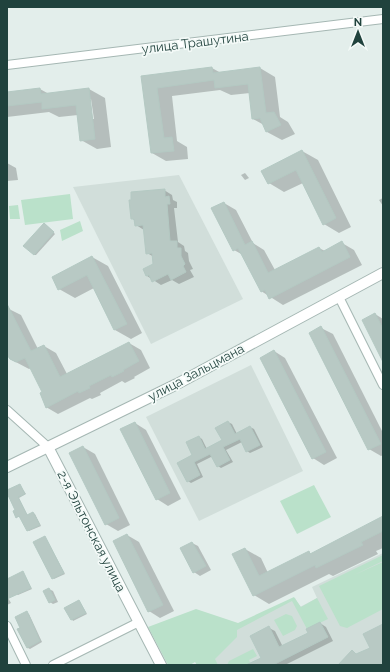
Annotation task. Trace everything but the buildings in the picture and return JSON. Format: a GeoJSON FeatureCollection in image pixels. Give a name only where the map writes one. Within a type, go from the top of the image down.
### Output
{"type":"FeatureCollection","features":[{"type":"Feature","properties":{"kind":"street","name":"улица Трашутина"},"geometry":{"type":"LineString","coordinates":[[7,65],[383,19]]}},
{"type":"Feature","properties":{"kind":"street","name":"улица Зальцмана"},"geometry":{"type":"LineString","coordinates":[[7,467],[177,384],[383,273]]}},
{"type":"Feature","properties":{"kind":"street"},"geometry":{"type":"LineString","coordinates":[[339,297],[383,385]]}},
{"type":"Feature","properties":{"kind":"street","name":"2-я Эльтонская улица"},"geometry":{"type":"LineString","coordinates":[[7,410],[48,447],[161,665]]}},
{"type":"Feature","properties":{"kind":"street"},"geometry":{"type":"LineString","coordinates":[[53,665],[139,622]]}},
{"type":"Feature","properties":{"kind":"street"},"geometry":{"type":"LineString","coordinates":[[7,626],[26,665]]}},
{"type":"Feature","properties":{"kind":"shaded area"},"geometry":{"type":"Polygon","coordinates":[[[179,175],[243,299],[151,344],[73,187],[179,175]]]}},
{"type":"Feature","properties":{"kind":"shaded area"},"geometry":{"type":"Polygon","coordinates":[[[251,365],[303,471],[199,521],[146,417],[251,365]]]}},
{"type":"Feature","properties":{"kind":"shaded area"},"geometry":{"type":"Polygon","coordinates":[[[383,553],[383,665],[217,665],[206,644],[295,598],[300,607],[317,598],[312,587],[383,553]]]}},
{"type":"Feature","properties":{"kind":"green space"},"geometry":{"type":"Polygon","coordinates":[[[70,194],[73,219],[25,225],[21,200],[70,194]]]}},
{"type":"Feature","properties":{"kind":"green space"},"geometry":{"type":"Polygon","coordinates":[[[18,205],[20,219],[10,219],[9,206],[18,205]]]}},
{"type":"Feature","properties":{"kind":"green space"},"geometry":{"type":"Polygon","coordinates":[[[80,221],[83,231],[62,241],[60,230],[80,221]]]}},
{"type":"Feature","properties":{"kind":"green space"},"geometry":{"type":"Polygon","coordinates":[[[314,485],[331,517],[297,534],[280,501],[314,485]]]}},
{"type":"Feature","properties":{"kind":"green space"},"geometry":{"type":"Polygon","coordinates":[[[383,555],[383,561],[354,575],[383,562],[383,609],[347,628],[340,626],[319,586],[383,555]]]}},
{"type":"Feature","properties":{"kind":"green space"},"geometry":{"type":"Polygon","coordinates":[[[294,597],[301,607],[317,598],[328,619],[307,629],[292,601],[237,630],[237,637],[215,659],[218,665],[197,665],[195,662],[190,665],[168,665],[148,627],[196,609],[238,623],[294,597]]]}},
{"type":"Feature","properties":{"kind":"green space"},"geometry":{"type":"Polygon","coordinates":[[[286,614],[292,616],[297,626],[295,630],[283,636],[274,620],[286,614]]]}},
{"type":"Feature","properties":{"kind":"green space"},"geometry":{"type":"Polygon","coordinates":[[[253,649],[257,656],[249,660],[251,665],[227,665],[229,661],[253,649]]]}}]}
